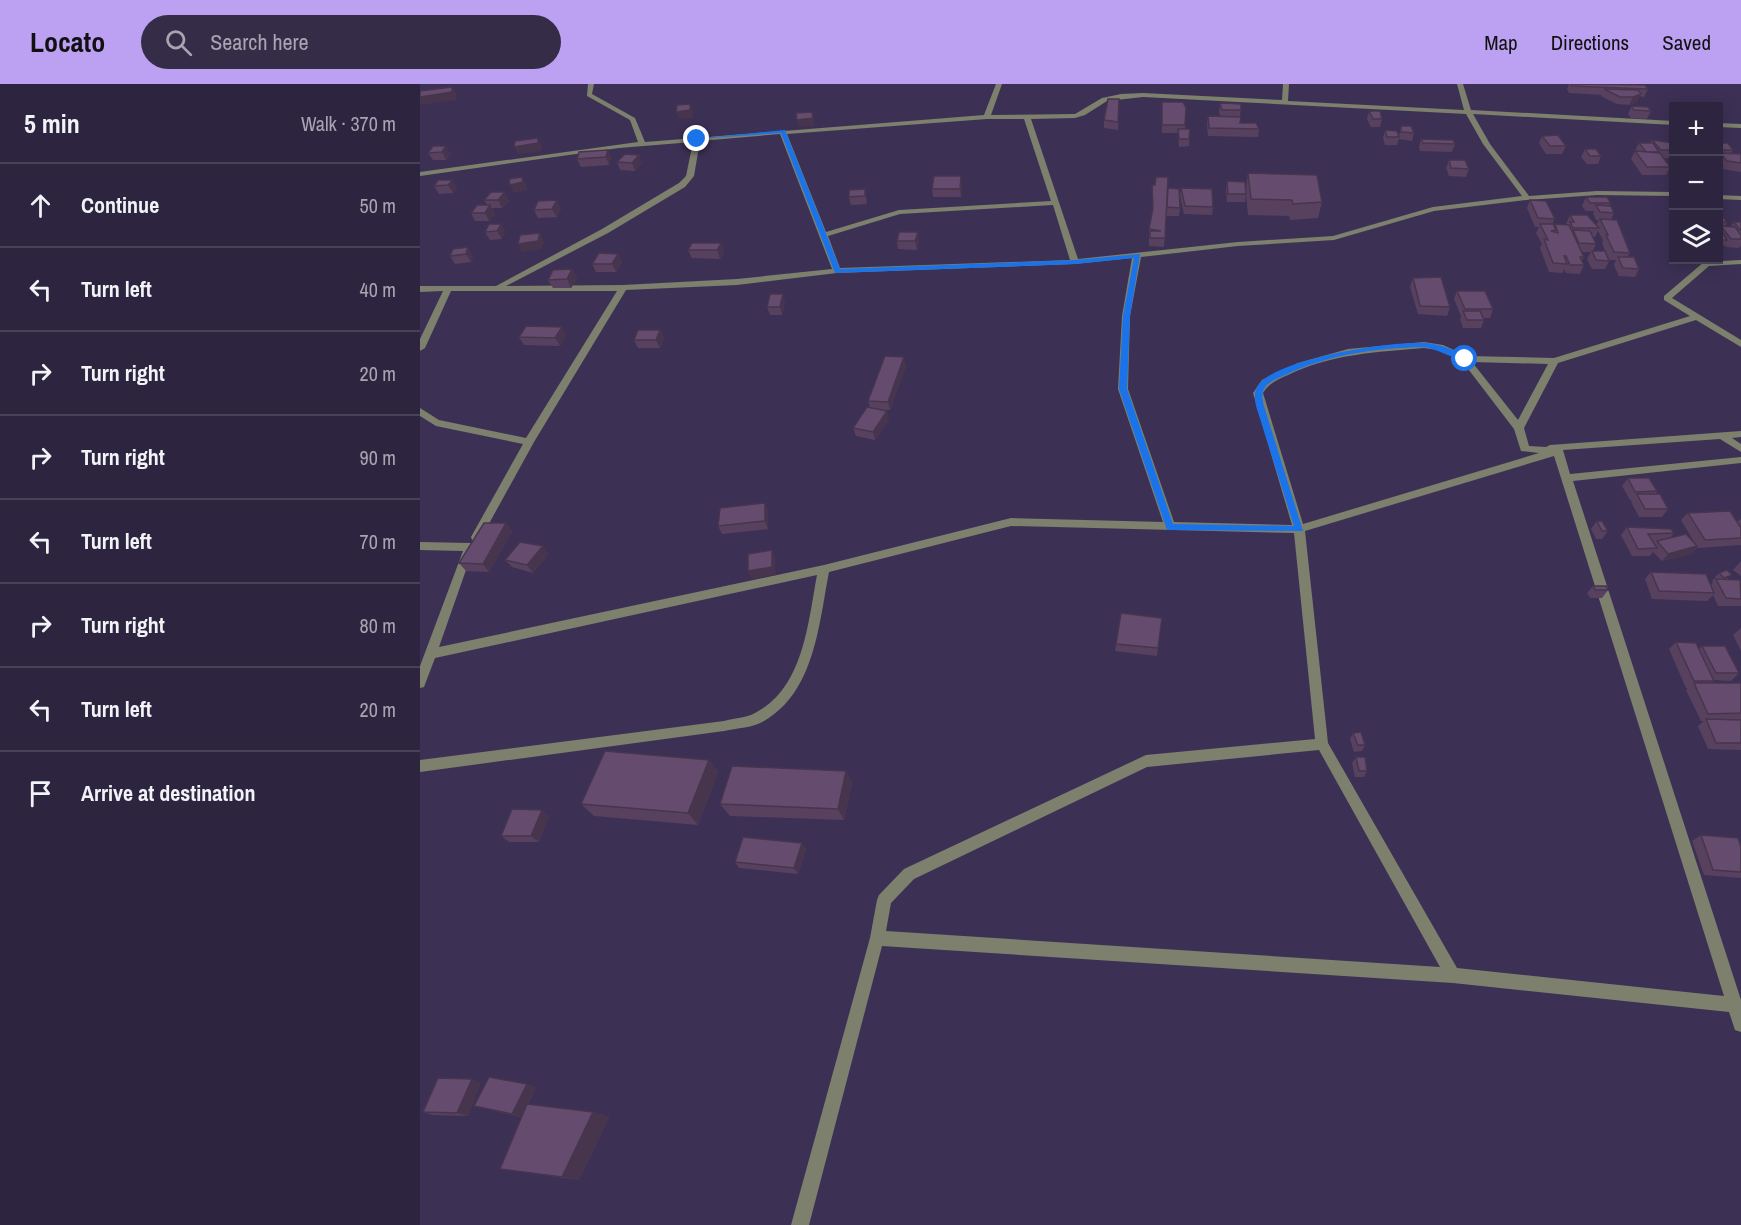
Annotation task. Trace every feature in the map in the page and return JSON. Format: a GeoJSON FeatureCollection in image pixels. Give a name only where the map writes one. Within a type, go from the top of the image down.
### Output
{"type":"FeatureCollection","features":[{"type":"Feature","properties":{"kind":"street"},"geometry":{"type":"LineString","coordinates":[[591,84],[589,95],[633,119],[642,144]]}},
{"type":"Feature","properties":{"kind":"street"},"geometry":{"type":"LineString","coordinates":[[987,117],[999,84]]}},
{"type":"Feature","properties":{"kind":"street"},"geometry":{"type":"LineString","coordinates":[[1285,102],[1286,84]]}},
{"type":"Feature","properties":{"kind":"street"},"geometry":{"type":"LineString","coordinates":[[1460,84],[1462,101],[1468,112],[1527,198]]}},
{"type":"Feature","properties":{"kind":"street"},"geometry":{"type":"LineString","coordinates":[[420,174],[642,144],[697,139],[987,117],[1085,114],[1100,101],[1113,97],[1143,95],[1669,123]]}},
{"type":"Feature","properties":{"kind":"street"},"geometry":{"type":"LineString","coordinates":[[1027,116],[1075,262]]}},
{"type":"Feature","properties":{"kind":"street"},"geometry":{"type":"LineString","coordinates":[[1723,125],[1741,126]]}},
{"type":"Feature","properties":{"kind":"street"},"geometry":{"type":"LineString","coordinates":[[783,132],[837,271]]}},
{"type":"Feature","properties":{"kind":"street"},"geometry":{"type":"LineString","coordinates":[[496,288],[605,231],[682,185],[690,176],[697,139]]}},
{"type":"Feature","properties":{"kind":"street"},"geometry":{"type":"LineString","coordinates":[[420,289],[622,288],[737,282],[837,271],[1075,262],[1334,238],[1433,209],[1527,198],[1597,193],[1669,194]]}},
{"type":"Feature","properties":{"kind":"street"},"geometry":{"type":"LineString","coordinates":[[1723,197],[1741,198]]}},
{"type":"Feature","properties":{"kind":"street"},"geometry":{"type":"LineString","coordinates":[[824,235],[899,212],[1056,203]]}},
{"type":"Feature","properties":{"kind":"street"},"geometry":{"type":"LineString","coordinates":[[1137,255],[1126,316],[1123,389],[1170,527]]}},
{"type":"Feature","properties":{"kind":"street"},"geometry":{"type":"LineString","coordinates":[[1741,262],[1707,264],[1667,298],[1741,344]]}},
{"type":"Feature","properties":{"kind":"street"},"geometry":{"type":"LineString","coordinates":[[420,683],[470,547],[529,442],[622,288]]}},
{"type":"Feature","properties":{"kind":"street"},"geometry":{"type":"LineString","coordinates":[[420,348],[448,289]]}},
{"type":"Feature","properties":{"kind":"street"},"geometry":{"type":"LineString","coordinates":[[1453,975],[1322,744],[1299,529],[1260,406],[1258,393],[1265,382],[1301,364],[1348,352],[1424,345],[1440,347],[1465,359],[1554,361],[1696,317]]}},
{"type":"Feature","properties":{"kind":"street"},"geometry":{"type":"LineString","coordinates":[[1465,359],[1518,428],[1525,449]]}},
{"type":"Feature","properties":{"kind":"street"},"geometry":{"type":"LineString","coordinates":[[1518,428],[1554,361]]}},
{"type":"Feature","properties":{"kind":"street"},"geometry":{"type":"LineString","coordinates":[[420,411],[436,423],[529,442]]}},
{"type":"Feature","properties":{"kind":"street"},"geometry":{"type":"LineString","coordinates":[[1525,449],[1724,437],[1741,434]]}},
{"type":"Feature","properties":{"kind":"street"},"geometry":{"type":"LineString","coordinates":[[1724,437],[1741,449]]}},
{"type":"Feature","properties":{"kind":"street"},"geometry":{"type":"LineString","coordinates":[[1525,449],[1558,451]]}},
{"type":"Feature","properties":{"kind":"street"},"geometry":{"type":"LineString","coordinates":[[430,654],[824,569],[1011,522],[1299,529],[1558,451]]}},
{"type":"Feature","properties":{"kind":"street"},"geometry":{"type":"LineString","coordinates":[[1558,451],[1741,1024]]}},
{"type":"Feature","properties":{"kind":"street"},"geometry":{"type":"LineString","coordinates":[[1566,478],[1741,460]]}},
{"type":"Feature","properties":{"kind":"street"},"geometry":{"type":"LineString","coordinates":[[420,546],[470,547]]}},
{"type":"Feature","properties":{"kind":"street"},"geometry":{"type":"LineString","coordinates":[[420,766],[724,726],[758,718],[785,698],[802,666],[824,569]]}},
{"type":"Feature","properties":{"kind":"street"},"geometry":{"type":"LineString","coordinates":[[800,1225],[877,938],[884,900],[909,874],[1146,761],[1322,744]]}},
{"type":"Feature","properties":{"kind":"street"},"geometry":{"type":"LineString","coordinates":[[877,938],[1453,975],[1735,1005]]}},
{"type":"Feature","properties":{"kind":"building"},"geometry":{"type":"Polygon","coordinates":[[[1571,84],[1645,85],[1648,89],[1572,86],[1571,84]]]}},
{"type":"Feature","properties":{"kind":"building"},"geometry":{"type":"Polygon","coordinates":[[[452,87],[452,92],[420,97],[420,91],[452,87]]]}},
{"type":"Feature","properties":{"kind":"building"},"geometry":{"type":"Polygon","coordinates":[[[1604,89],[1638,90],[1641,94],[1633,97],[1620,97],[1604,89]]]}},
{"type":"Feature","properties":{"kind":"building"},"geometry":{"type":"Polygon","coordinates":[[[1108,99],[1119,99],[1118,122],[1104,120],[1108,99]]]}},
{"type":"Feature","properties":{"kind":"building"},"geometry":{"type":"Polygon","coordinates":[[[1162,102],[1183,102],[1186,108],[1185,125],[1162,125],[1162,102]]]}},
{"type":"Feature","properties":{"kind":"building"},"geometry":{"type":"Polygon","coordinates":[[[690,104],[690,110],[676,112],[677,105],[690,104]]]}},
{"type":"Feature","properties":{"kind":"building"},"geometry":{"type":"Polygon","coordinates":[[[1220,104],[1241,104],[1241,110],[1222,110],[1220,104]]]}},
{"type":"Feature","properties":{"kind":"building"},"geometry":{"type":"Polygon","coordinates":[[[1632,106],[1648,107],[1651,111],[1634,110],[1632,106]]]}},
{"type":"Feature","properties":{"kind":"building"},"geometry":{"type":"Polygon","coordinates":[[[1369,111],[1380,111],[1382,119],[1373,119],[1369,111]]]}},
{"type":"Feature","properties":{"kind":"building"},"geometry":{"type":"Polygon","coordinates":[[[812,112],[813,118],[797,120],[796,113],[812,112]]]}},
{"type":"Feature","properties":{"kind":"building"},"geometry":{"type":"Polygon","coordinates":[[[1208,116],[1241,117],[1240,123],[1256,123],[1259,129],[1209,128],[1208,116]]]}},
{"type":"Feature","properties":{"kind":"building"},"geometry":{"type":"Polygon","coordinates":[[[1401,126],[1411,126],[1414,133],[1401,132],[1401,126]]]}},
{"type":"Feature","properties":{"kind":"building"},"geometry":{"type":"Polygon","coordinates":[[[1178,129],[1190,129],[1189,139],[1179,139],[1178,129]]]}},
{"type":"Feature","properties":{"kind":"building"},"geometry":{"type":"Polygon","coordinates":[[[1385,130],[1397,131],[1399,137],[1387,137],[1385,130]]]}},
{"type":"Feature","properties":{"kind":"building"},"geometry":{"type":"Polygon","coordinates":[[[1558,135],[1566,146],[1550,146],[1542,136],[1558,135]]]}},
{"type":"Feature","properties":{"kind":"building"},"geometry":{"type":"Polygon","coordinates":[[[538,138],[538,143],[514,147],[515,141],[538,138]]]}},
{"type":"Feature","properties":{"kind":"building"},"geometry":{"type":"Polygon","coordinates":[[[1421,139],[1453,140],[1455,144],[1423,143],[1421,139]]]}},
{"type":"Feature","properties":{"kind":"building"},"geometry":{"type":"Polygon","coordinates":[[[1652,140],[1669,142],[1669,150],[1661,150],[1652,140]]]}},
{"type":"Feature","properties":{"kind":"building"},"geometry":{"type":"Polygon","coordinates":[[[1639,143],[1653,143],[1659,152],[1646,152],[1639,143]]]}},
{"type":"Feature","properties":{"kind":"building"},"geometry":{"type":"Polygon","coordinates":[[[1723,143],[1728,143],[1733,150],[1723,150],[1723,143]]]}},
{"type":"Feature","properties":{"kind":"building"},"geometry":{"type":"Polygon","coordinates":[[[433,146],[446,146],[442,152],[428,153],[433,146]]]}},
{"type":"Feature","properties":{"kind":"building"},"geometry":{"type":"Polygon","coordinates":[[[1585,149],[1596,149],[1601,156],[1590,156],[1585,149]]]}},
{"type":"Feature","properties":{"kind":"building"},"geometry":{"type":"Polygon","coordinates":[[[608,150],[606,157],[577,159],[579,152],[608,150]]]}},
{"type":"Feature","properties":{"kind":"building"},"geometry":{"type":"Polygon","coordinates":[[[1635,151],[1660,153],[1669,166],[1669,167],[1647,167],[1635,151]]]}},
{"type":"Feature","properties":{"kind":"building"},"geometry":{"type":"Polygon","coordinates":[[[1723,153],[1741,154],[1741,163],[1727,161],[1723,153]]]}},
{"type":"Feature","properties":{"kind":"building"},"geometry":{"type":"Polygon","coordinates":[[[625,154],[639,155],[632,163],[617,162],[625,154]]]}},
{"type":"Feature","properties":{"kind":"building"},"geometry":{"type":"Polygon","coordinates":[[[1449,160],[1465,160],[1469,169],[1451,168],[1449,160]]]}},
{"type":"Feature","properties":{"kind":"building"},"geometry":{"type":"Polygon","coordinates":[[[1248,173],[1317,175],[1322,202],[1293,204],[1292,200],[1251,199],[1248,173]]]}},
{"type":"Feature","properties":{"kind":"building"},"geometry":{"type":"Polygon","coordinates":[[[934,176],[961,176],[960,189],[932,189],[934,176]]]}},
{"type":"Feature","properties":{"kind":"building"},"geometry":{"type":"Polygon","coordinates":[[[522,177],[523,182],[510,185],[509,179],[522,177]]]}},
{"type":"Feature","properties":{"kind":"building"},"geometry":{"type":"Polygon","coordinates":[[[1156,177],[1168,177],[1165,238],[1150,238],[1150,231],[1161,231],[1149,229],[1153,208],[1152,185],[1155,185],[1156,177]]]}},
{"type":"Feature","properties":{"kind":"building"},"geometry":{"type":"Polygon","coordinates":[[[438,180],[453,180],[448,185],[434,186],[438,180]]]}},
{"type":"Feature","properties":{"kind":"building"},"geometry":{"type":"Polygon","coordinates":[[[1227,181],[1245,182],[1246,194],[1228,194],[1227,181]]]}},
{"type":"Feature","properties":{"kind":"building"},"geometry":{"type":"Polygon","coordinates":[[[1168,188],[1179,189],[1180,208],[1167,207],[1168,188]]]}},
{"type":"Feature","properties":{"kind":"building"},"geometry":{"type":"Polygon","coordinates":[[[1181,188],[1212,189],[1213,207],[1185,206],[1181,188]]]}},
{"type":"Feature","properties":{"kind":"building"},"geometry":{"type":"Polygon","coordinates":[[[865,189],[865,196],[849,197],[849,190],[865,189]]]}},
{"type":"Feature","properties":{"kind":"building"},"geometry":{"type":"Polygon","coordinates":[[[491,192],[505,192],[498,200],[484,200],[491,192]]]}},
{"type":"Feature","properties":{"kind":"building"},"geometry":{"type":"Polygon","coordinates":[[[1586,197],[1607,197],[1611,203],[1590,203],[1586,197]]]}},
{"type":"Feature","properties":{"kind":"building"},"geometry":{"type":"Polygon","coordinates":[[[557,200],[552,209],[534,210],[538,201],[557,200]]]}},
{"type":"Feature","properties":{"kind":"building"},"geometry":{"type":"Polygon","coordinates":[[[1530,200],[1546,201],[1555,219],[1538,218],[1530,200]]]}},
{"type":"Feature","properties":{"kind":"building"},"geometry":{"type":"Polygon","coordinates":[[[477,205],[490,205],[485,213],[471,213],[477,205]]]}},
{"type":"Feature","properties":{"kind":"building"},"geometry":{"type":"Polygon","coordinates":[[[1596,205],[1611,206],[1614,213],[1600,212],[1596,205]]]}},
{"type":"Feature","properties":{"kind":"building"},"geometry":{"type":"Polygon","coordinates":[[[1570,215],[1587,215],[1599,228],[1573,228],[1570,222],[1574,222],[1570,215]]]}},
{"type":"Feature","properties":{"kind":"building"},"geometry":{"type":"Polygon","coordinates":[[[1600,219],[1617,220],[1630,253],[1614,252],[1600,219]]]}},
{"type":"Feature","properties":{"kind":"building"},"geometry":{"type":"Polygon","coordinates":[[[1734,222],[1741,222],[1741,231],[1734,222]]]}},
{"type":"Feature","properties":{"kind":"building"},"geometry":{"type":"Polygon","coordinates":[[[489,224],[501,224],[497,231],[485,232],[489,224]]]}},
{"type":"Feature","properties":{"kind":"building"},"geometry":{"type":"Polygon","coordinates":[[[1540,224],[1553,224],[1556,230],[1551,231],[1558,233],[1555,224],[1569,225],[1584,257],[1580,257],[1584,265],[1570,265],[1566,256],[1564,256],[1567,264],[1553,263],[1544,239],[1548,240],[1540,224]]]}},
{"type":"Feature","properties":{"kind":"building"},"geometry":{"type":"Polygon","coordinates":[[[1723,226],[1735,227],[1741,235],[1741,239],[1731,239],[1723,226]]]}},
{"type":"Feature","properties":{"kind":"building"},"geometry":{"type":"Polygon","coordinates":[[[1573,230],[1590,231],[1596,244],[1579,243],[1573,230]]]}},
{"type":"Feature","properties":{"kind":"building"},"geometry":{"type":"Polygon","coordinates":[[[899,232],[918,232],[915,241],[897,241],[899,232]]]}},
{"type":"Feature","properties":{"kind":"building"},"geometry":{"type":"Polygon","coordinates":[[[540,233],[538,241],[518,244],[520,235],[540,233]]]}},
{"type":"Feature","properties":{"kind":"building"},"geometry":{"type":"Polygon","coordinates":[[[692,243],[721,243],[717,250],[688,250],[692,243]]]}},
{"type":"Feature","properties":{"kind":"building"},"geometry":{"type":"Polygon","coordinates":[[[468,247],[466,254],[450,256],[453,249],[468,247]]]}},
{"type":"Feature","properties":{"kind":"building"},"geometry":{"type":"Polygon","coordinates":[[[1592,251],[1605,251],[1609,261],[1596,260],[1592,251]]]}},
{"type":"Feature","properties":{"kind":"building"},"geometry":{"type":"Polygon","coordinates":[[[599,253],[618,254],[612,264],[592,264],[599,253]]]}},
{"type":"Feature","properties":{"kind":"building"},"geometry":{"type":"Polygon","coordinates":[[[1618,257],[1634,257],[1639,269],[1623,268],[1618,257]]]}},
{"type":"Feature","properties":{"kind":"building"},"geometry":{"type":"Polygon","coordinates":[[[572,269],[567,279],[548,280],[553,270],[572,269]]]}},
{"type":"Feature","properties":{"kind":"building"},"geometry":{"type":"Polygon","coordinates":[[[1441,277],[1450,307],[1420,306],[1413,278],[1441,277]]]}},
{"type":"Feature","properties":{"kind":"building"},"geometry":{"type":"Polygon","coordinates":[[[1457,291],[1485,291],[1493,309],[1465,309],[1457,291]]]}},
{"type":"Feature","properties":{"kind":"building"},"geometry":{"type":"Polygon","coordinates":[[[770,294],[783,294],[780,307],[767,307],[770,294]]]}},
{"type":"Feature","properties":{"kind":"building"},"geometry":{"type":"Polygon","coordinates":[[[1463,311],[1480,311],[1484,320],[1467,320],[1463,311]]]}},
{"type":"Feature","properties":{"kind":"building"},"geometry":{"type":"Polygon","coordinates":[[[526,326],[562,327],[555,338],[519,337],[526,326]]]}},
{"type":"Feature","properties":{"kind":"building"},"geometry":{"type":"Polygon","coordinates":[[[638,330],[660,330],[656,340],[634,340],[638,330]]]}},
{"type":"Feature","properties":{"kind":"building"},"geometry":{"type":"Polygon","coordinates":[[[885,356],[904,357],[888,402],[868,401],[885,356]]]}},
{"type":"Feature","properties":{"kind":"building"},"geometry":{"type":"Polygon","coordinates":[[[867,407],[887,411],[873,432],[853,428],[867,407]]]}},
{"type":"Feature","properties":{"kind":"building"},"geometry":{"type":"Polygon","coordinates":[[[1628,478],[1649,478],[1657,491],[1635,492],[1628,478]]]}},
{"type":"Feature","properties":{"kind":"building"},"geometry":{"type":"Polygon","coordinates":[[[1637,494],[1660,494],[1668,509],[1645,509],[1637,494]]]}},
{"type":"Feature","properties":{"kind":"building"},"geometry":{"type":"Polygon","coordinates":[[[765,503],[765,521],[718,526],[720,508],[765,503]]]}},
{"type":"Feature","properties":{"kind":"building"},"geometry":{"type":"Polygon","coordinates":[[[1730,511],[1741,528],[1741,538],[1705,540],[1688,513],[1730,511]]]}},
{"type":"Feature","properties":{"kind":"building"},"geometry":{"type":"Polygon","coordinates":[[[1597,521],[1602,521],[1608,531],[1602,531],[1597,521]]]}},
{"type":"Feature","properties":{"kind":"building"},"geometry":{"type":"Polygon","coordinates":[[[484,523],[506,523],[483,564],[459,563],[484,523]]]}},
{"type":"Feature","properties":{"kind":"building"},"geometry":{"type":"Polygon","coordinates":[[[1627,527],[1671,529],[1674,533],[1648,534],[1657,548],[1638,549],[1627,527]]]}},
{"type":"Feature","properties":{"kind":"building"},"geometry":{"type":"Polygon","coordinates":[[[1686,534],[1697,546],[1668,554],[1657,541],[1686,534]]]}},
{"type":"Feature","properties":{"kind":"building"},"geometry":{"type":"Polygon","coordinates":[[[520,542],[543,546],[527,565],[505,560],[520,542]]]}},
{"type":"Feature","properties":{"kind":"building"},"geometry":{"type":"Polygon","coordinates":[[[772,550],[772,567],[748,571],[748,554],[772,550]]]}},
{"type":"Feature","properties":{"kind":"building"},"geometry":{"type":"Polygon","coordinates":[[[1727,570],[1732,575],[1724,578],[1719,573],[1727,570]]]}},
{"type":"Feature","properties":{"kind":"building"},"geometry":{"type":"Polygon","coordinates":[[[1651,572],[1706,574],[1714,593],[1659,591],[1651,572]]]}},
{"type":"Feature","properties":{"kind":"building"},"geometry":{"type":"Polygon","coordinates":[[[1716,579],[1740,580],[1741,599],[1726,598],[1716,579]]]}},
{"type":"Feature","properties":{"kind":"building"},"geometry":{"type":"Polygon","coordinates":[[[1593,586],[1606,586],[1608,590],[1595,590],[1593,586]]]}},
{"type":"Feature","properties":{"kind":"building"},"geometry":{"type":"Polygon","coordinates":[[[1121,613],[1162,618],[1158,648],[1116,644],[1121,613]]]}},
{"type":"Feature","properties":{"kind":"building"},"geometry":{"type":"Polygon","coordinates":[[[1676,642],[1696,643],[1714,681],[1694,681],[1676,642]]]}},
{"type":"Feature","properties":{"kind":"building"},"geometry":{"type":"Polygon","coordinates":[[[1702,646],[1725,646],[1739,673],[1716,673],[1702,646]]]}},
{"type":"Feature","properties":{"kind":"building"},"geometry":{"type":"Polygon","coordinates":[[[1694,683],[1741,683],[1741,713],[1708,714],[1694,683]]]}},
{"type":"Feature","properties":{"kind":"building"},"geometry":{"type":"Polygon","coordinates":[[[1706,719],[1741,720],[1741,743],[1716,743],[1706,719]]]}},
{"type":"Feature","properties":{"kind":"building"},"geometry":{"type":"Polygon","coordinates":[[[1361,732],[1365,745],[1358,745],[1353,733],[1361,732]]]}},
{"type":"Feature","properties":{"kind":"building"},"geometry":{"type":"Polygon","coordinates":[[[605,751],[709,760],[688,813],[581,804],[605,751]]]}},
{"type":"Feature","properties":{"kind":"building"},"geometry":{"type":"Polygon","coordinates":[[[1356,757],[1365,757],[1367,771],[1359,771],[1356,757]]]}},
{"type":"Feature","properties":{"kind":"building"},"geometry":{"type":"Polygon","coordinates":[[[732,766],[846,771],[838,809],[720,804],[732,766]]]}},
{"type":"Feature","properties":{"kind":"building"},"geometry":{"type":"Polygon","coordinates":[[[512,809],[542,810],[531,836],[501,836],[512,809]]]}},
{"type":"Feature","properties":{"kind":"building"},"geometry":{"type":"Polygon","coordinates":[[[1701,835],[1738,838],[1741,847],[1741,872],[1713,870],[1701,835]]]}},
{"type":"Feature","properties":{"kind":"building"},"geometry":{"type":"Polygon","coordinates":[[[743,837],[802,843],[794,868],[735,862],[743,837]]]}},
{"type":"Feature","properties":{"kind":"building"},"geometry":{"type":"Polygon","coordinates":[[[489,1077],[527,1084],[512,1114],[474,1106],[489,1077]]]}},
{"type":"Feature","properties":{"kind":"building"},"geometry":{"type":"Polygon","coordinates":[[[438,1078],[472,1079],[457,1113],[423,1112],[438,1078]]]}},
{"type":"Feature","properties":{"kind":"building"},"geometry":{"type":"Polygon","coordinates":[[[527,1104],[593,1112],[562,1177],[500,1169],[527,1104]]]}},
{"type":"Feature","properties":{"kind":"route"},"geometry":{"type":"LineString","coordinates":[[697,139],[783,132],[837,271],[1075,262],[1137,255],[1126,316],[1123,389],[1170,527],[1299,529],[1260,406],[1258,393],[1265,382],[1301,364],[1348,352],[1400,346],[1440,347],[1465,359]]}}]}
